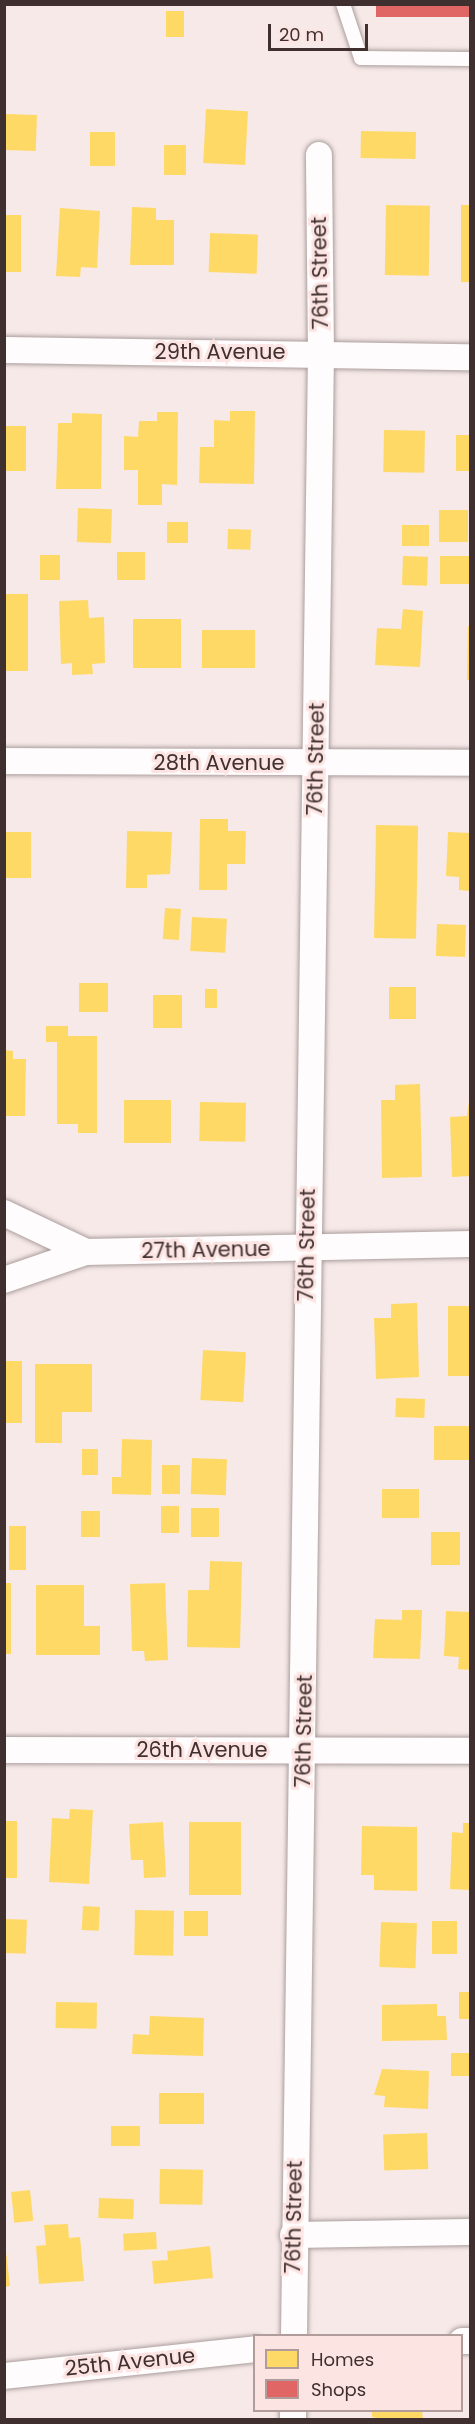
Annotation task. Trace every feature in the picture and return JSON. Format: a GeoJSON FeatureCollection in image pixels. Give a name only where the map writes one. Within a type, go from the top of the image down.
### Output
{"type":"FeatureCollection","features":[{"type":"Feature","properties":{"kind":"street","name":"76th Street"},"geometry":{"type":"LineString","coordinates":[[294,2334],[293,2235],[304,1750],[307,1249],[321,353],[319,155]]}},
{"type":"Feature","properties":{"kind":"street","name":"29th Avenue"},"geometry":{"type":"LineString","coordinates":[[4,350],[471,357]]}},
{"type":"Feature","properties":{"kind":"street","name":"28th Avenue"},"geometry":{"type":"LineString","coordinates":[[4,761],[471,763]]}},
{"type":"Feature","properties":{"kind":"street","name":"27th Avenue"},"geometry":{"type":"LineString","coordinates":[[4,1213],[86,1252]]}},
{"type":"Feature","properties":{"kind":"street","name":"27th Avenue"},"geometry":{"type":"LineString","coordinates":[[4,1280],[86,1252],[471,1244]]}},
{"type":"Feature","properties":{"kind":"street","name":"26th Avenue"},"geometry":{"type":"LineString","coordinates":[[4,1750],[471,1751]]}},
{"type":"Feature","properties":{"kind":"street"},"geometry":{"type":"LineString","coordinates":[[293,2235],[471,2232]]}},
{"type":"Feature","properties":{"kind":"street","name":"25th Avenue"},"geometry":{"type":"LineString","coordinates":[[4,2376],[253,2349]]}},
{"type":"Feature","properties":{"kind":"lane"},"geometry":{"type":"LineString","coordinates":[[343,4],[361,58],[471,59]]}},
{"type":"Feature","properties":{"kind":"building: Homes"},"geometry":{"type":"Polygon","coordinates":[[[166,11],[184,11],[184,37],[166,37],[166,11]]]}},
{"type":"Feature","properties":{"kind":"building: Homes"},"geometry":{"type":"Polygon","coordinates":[[[206,109],[248,111],[245,165],[203,163],[206,109]]]}},
{"type":"Feature","properties":{"kind":"building: Homes"},"geometry":{"type":"Polygon","coordinates":[[[6,114],[37,115],[36,151],[5,150],[6,114]]]}},
{"type":"Feature","properties":{"kind":"building: Homes"},"geometry":{"type":"Polygon","coordinates":[[[361,131],[416,132],[416,159],[361,158],[361,131]]]}},
{"type":"Feature","properties":{"kind":"building: Homes"},"geometry":{"type":"Polygon","coordinates":[[[90,132],[115,132],[115,166],[90,166],[90,132]]]}},
{"type":"Feature","properties":{"kind":"building: Homes"},"geometry":{"type":"Polygon","coordinates":[[[164,145],[186,145],[186,175],[164,175],[164,145]]]}},
{"type":"Feature","properties":{"kind":"building: Homes"},"geometry":{"type":"Polygon","coordinates":[[[386,205],[430,206],[429,276],[385,275],[386,205]]]}},
{"type":"Feature","properties":{"kind":"building: Homes"},"geometry":{"type":"Polygon","coordinates":[[[461,205],[470,205],[470,282],[461,282],[461,205]]]}},
{"type":"Feature","properties":{"kind":"building: Homes"},"geometry":{"type":"Polygon","coordinates":[[[132,207],[156,208],[156,220],[174,220],[174,265],[130,265],[132,207]]]}},
{"type":"Feature","properties":{"kind":"building: Homes"},"geometry":{"type":"Polygon","coordinates":[[[60,208],[100,211],[97,268],[81,267],[80,277],[56,276],[60,208]]]}},
{"type":"Feature","properties":{"kind":"building: Homes"},"geometry":{"type":"Polygon","coordinates":[[[4,215],[21,215],[21,272],[4,272],[4,215]]]}},
{"type":"Feature","properties":{"kind":"building: Homes"},"geometry":{"type":"Polygon","coordinates":[[[210,233],[258,235],[257,274],[209,272],[210,233]]]}},
{"type":"Feature","properties":{"kind":"building: Homes"},"geometry":{"type":"Polygon","coordinates":[[[230,411],[255,411],[254,484],[199,483],[200,447],[214,447],[214,420],[230,421],[230,411]]]}},
{"type":"Feature","properties":{"kind":"building: Homes"},"geometry":{"type":"Polygon","coordinates":[[[157,412],[178,412],[177,485],[162,484],[162,505],[138,505],[138,470],[124,470],[124,436],[138,437],[139,421],[157,421],[157,412]]]}},
{"type":"Feature","properties":{"kind":"building: Homes"},"geometry":{"type":"Polygon","coordinates":[[[72,413],[102,414],[101,489],[56,489],[58,423],[72,423],[72,413]]]}},
{"type":"Feature","properties":{"kind":"building: Homes"},"geometry":{"type":"Polygon","coordinates":[[[4,426],[26,426],[26,471],[4,471],[4,426]]]}},
{"type":"Feature","properties":{"kind":"building: Homes"},"geometry":{"type":"Polygon","coordinates":[[[384,430],[425,431],[424,473],[383,472],[384,430]]]}},
{"type":"Feature","properties":{"kind":"building: Homes"},"geometry":{"type":"Polygon","coordinates":[[[456,435],[470,435],[470,471],[456,471],[456,435]]]}},
{"type":"Feature","properties":{"kind":"building: Homes"},"geometry":{"type":"Polygon","coordinates":[[[78,508],[112,509],[111,543],[77,542],[78,508]]]}},
{"type":"Feature","properties":{"kind":"building: Homes"},"geometry":{"type":"Polygon","coordinates":[[[439,510],[468,510],[468,542],[439,542],[439,510]]]}},
{"type":"Feature","properties":{"kind":"building: Homes"},"geometry":{"type":"Polygon","coordinates":[[[167,522],[188,522],[188,543],[167,543],[167,522]]]}},
{"type":"Feature","properties":{"kind":"building: Homes"},"geometry":{"type":"Polygon","coordinates":[[[402,525],[429,525],[429,546],[402,546],[402,525]]]}},
{"type":"Feature","properties":{"kind":"building: Homes"},"geometry":{"type":"Polygon","coordinates":[[[228,529],[251,530],[250,550],[227,549],[228,529]]]}},
{"type":"Feature","properties":{"kind":"building: Homes"},"geometry":{"type":"Polygon","coordinates":[[[117,552],[145,552],[145,580],[117,580],[117,552]]]}},
{"type":"Feature","properties":{"kind":"building: Homes"},"geometry":{"type":"Polygon","coordinates":[[[40,555],[60,555],[60,580],[40,580],[40,555]]]}},
{"type":"Feature","properties":{"kind":"building: Homes"},"geometry":{"type":"Polygon","coordinates":[[[403,556],[428,557],[427,586],[402,585],[403,556]]]}},
{"type":"Feature","properties":{"kind":"building: Homes"},"geometry":{"type":"Polygon","coordinates":[[[440,556],[469,556],[469,584],[440,584],[440,556]]]}},
{"type":"Feature","properties":{"kind":"building: Homes"},"geometry":{"type":"Polygon","coordinates":[[[4,594],[28,594],[28,671],[4,671],[4,594]]]}},
{"type":"Feature","properties":{"kind":"building: Homes"},"geometry":{"type":"Polygon","coordinates":[[[88,600],[89,618],[104,617],[105,663],[92,664],[93,674],[72,675],[72,663],[61,664],[59,601],[88,600]]]}},
{"type":"Feature","properties":{"kind":"building: Homes"},"geometry":{"type":"Polygon","coordinates":[[[403,609],[423,611],[420,667],[375,665],[377,628],[401,629],[403,609]]]}},
{"type":"Feature","properties":{"kind":"building: Homes"},"geometry":{"type":"Polygon","coordinates":[[[133,619],[181,619],[181,668],[133,668],[133,619]]]}},
{"type":"Feature","properties":{"kind":"building: Homes"},"geometry":{"type":"Polygon","coordinates":[[[468,626],[470,626],[470,680],[467,680],[468,626]]]}},
{"type":"Feature","properties":{"kind":"building: Homes"},"geometry":{"type":"Polygon","coordinates":[[[202,630],[255,630],[255,668],[202,668],[202,630]]]}},
{"type":"Feature","properties":{"kind":"building: Homes"},"geometry":{"type":"Polygon","coordinates":[[[200,819],[228,819],[228,831],[246,831],[245,864],[227,864],[227,890],[199,890],[200,819]]]}},
{"type":"Feature","properties":{"kind":"building: Homes"},"geometry":{"type":"Polygon","coordinates":[[[376,825],[418,826],[416,939],[374,938],[376,825]]]}},
{"type":"Feature","properties":{"kind":"building: Homes"},"geometry":{"type":"Polygon","coordinates":[[[127,831],[172,832],[170,874],[147,875],[147,888],[126,888],[127,831]]]}},
{"type":"Feature","properties":{"kind":"building: Homes"},"geometry":{"type":"Polygon","coordinates":[[[4,832],[31,832],[31,878],[4,878],[4,832]]]}},
{"type":"Feature","properties":{"kind":"building: Homes"},"geometry":{"type":"Polygon","coordinates":[[[448,832],[470,833],[470,891],[459,890],[459,877],[446,876],[448,832]]]}},
{"type":"Feature","properties":{"kind":"building: Homes"},"geometry":{"type":"Polygon","coordinates":[[[165,908],[181,909],[179,940],[163,939],[165,908]]]}},
{"type":"Feature","properties":{"kind":"building: Homes"},"geometry":{"type":"Polygon","coordinates":[[[192,917],[227,919],[225,953],[190,951],[192,917]]]}},
{"type":"Feature","properties":{"kind":"building: Homes"},"geometry":{"type":"Polygon","coordinates":[[[437,924],[466,925],[465,957],[436,956],[437,924]]]}},
{"type":"Feature","properties":{"kind":"building: Homes"},"geometry":{"type":"Polygon","coordinates":[[[79,983],[108,983],[108,1012],[79,1012],[79,983]]]}},
{"type":"Feature","properties":{"kind":"building: Homes"},"geometry":{"type":"Polygon","coordinates":[[[389,987],[416,987],[416,1019],[389,1019],[389,987]]]}},
{"type":"Feature","properties":{"kind":"building: Homes"},"geometry":{"type":"Polygon","coordinates":[[[205,989],[217,989],[217,1008],[205,1008],[205,989]]]}},
{"type":"Feature","properties":{"kind":"building: Homes"},"geometry":{"type":"Polygon","coordinates":[[[153,995],[182,995],[182,1028],[153,1028],[153,995]]]}},
{"type":"Feature","properties":{"kind":"building: Homes"},"geometry":{"type":"Polygon","coordinates":[[[46,1026],[68,1026],[68,1036],[97,1036],[97,1133],[78,1133],[78,1124],[57,1124],[57,1042],[46,1042],[46,1026]]]}},
{"type":"Feature","properties":{"kind":"building: Homes"},"geometry":{"type":"Polygon","coordinates":[[[4,1050],[13,1051],[13,1059],[26,1059],[25,1116],[4,1116],[4,1050]]]}},
{"type":"Feature","properties":{"kind":"building: Homes"},"geometry":{"type":"Polygon","coordinates":[[[420,1084],[422,1177],[382,1178],[381,1100],[395,1100],[395,1085],[420,1084]]]}},
{"type":"Feature","properties":{"kind":"building: Homes"},"geometry":{"type":"Polygon","coordinates":[[[470,1094],[470,1176],[452,1177],[450,1117],[467,1116],[470,1094]]]}},
{"type":"Feature","properties":{"kind":"building: Homes"},"geometry":{"type":"Polygon","coordinates":[[[124,1100],[171,1100],[171,1143],[124,1143],[124,1100]]]}},
{"type":"Feature","properties":{"kind":"building: Homes"},"geometry":{"type":"Polygon","coordinates":[[[200,1102],[246,1103],[245,1142],[199,1141],[200,1102]]]}},
{"type":"Feature","properties":{"kind":"building: Homes"},"geometry":{"type":"Polygon","coordinates":[[[417,1303],[419,1377],[376,1379],[374,1318],[391,1318],[391,1304],[417,1303]]]}},
{"type":"Feature","properties":{"kind":"building: Homes"},"geometry":{"type":"Polygon","coordinates":[[[448,1306],[470,1306],[470,1376],[448,1376],[448,1306]]]}},
{"type":"Feature","properties":{"kind":"building: Homes"},"geometry":{"type":"Polygon","coordinates":[[[203,1350],[246,1352],[243,1402],[200,1400],[203,1350]]]}},
{"type":"Feature","properties":{"kind":"building: Homes"},"geometry":{"type":"Polygon","coordinates":[[[4,1361],[22,1361],[22,1423],[4,1423],[4,1361]]]}},
{"type":"Feature","properties":{"kind":"building: Homes"},"geometry":{"type":"Polygon","coordinates":[[[35,1364],[92,1364],[92,1412],[62,1412],[62,1443],[35,1443],[35,1364]]]}},
{"type":"Feature","properties":{"kind":"building: Homes"},"geometry":{"type":"Polygon","coordinates":[[[396,1398],[425,1399],[424,1418],[395,1417],[396,1398]]]}},
{"type":"Feature","properties":{"kind":"building: Homes"},"geometry":{"type":"Polygon","coordinates":[[[434,1426],[470,1426],[470,1460],[434,1460],[434,1426]]]}},
{"type":"Feature","properties":{"kind":"building: Homes"},"geometry":{"type":"Polygon","coordinates":[[[122,1439],[152,1440],[151,1495],[112,1494],[112,1477],[121,1477],[122,1439]]]}},
{"type":"Feature","properties":{"kind":"building: Homes"},"geometry":{"type":"Polygon","coordinates":[[[82,1449],[98,1449],[98,1475],[82,1475],[82,1449]]]}},
{"type":"Feature","properties":{"kind":"building: Homes"},"geometry":{"type":"Polygon","coordinates":[[[192,1458],[227,1459],[226,1495],[191,1494],[192,1458]]]}},
{"type":"Feature","properties":{"kind":"building: Homes"},"geometry":{"type":"Polygon","coordinates":[[[162,1465],[180,1465],[180,1494],[162,1494],[162,1465]]]}},
{"type":"Feature","properties":{"kind":"building: Homes"},"geometry":{"type":"Polygon","coordinates":[[[382,1489],[419,1489],[419,1518],[382,1518],[382,1489]]]}},
{"type":"Feature","properties":{"kind":"building: Homes"},"geometry":{"type":"Polygon","coordinates":[[[161,1506],[179,1506],[179,1533],[161,1533],[161,1506]]]}},
{"type":"Feature","properties":{"kind":"building: Homes"},"geometry":{"type":"Polygon","coordinates":[[[191,1508],[219,1508],[219,1537],[191,1537],[191,1508]]]}},
{"type":"Feature","properties":{"kind":"building: Homes"},"geometry":{"type":"Polygon","coordinates":[[[81,1511],[100,1511],[100,1537],[81,1537],[81,1511]]]}},
{"type":"Feature","properties":{"kind":"building: Homes"},"geometry":{"type":"Polygon","coordinates":[[[9,1526],[26,1526],[26,1570],[9,1570],[9,1526]]]}},
{"type":"Feature","properties":{"kind":"building: Homes"},"geometry":{"type":"Polygon","coordinates":[[[431,1532],[460,1532],[460,1565],[431,1565],[431,1532]]]}},
{"type":"Feature","properties":{"kind":"building: Homes"},"geometry":{"type":"Polygon","coordinates":[[[210,1561],[242,1562],[240,1648],[187,1647],[188,1590],[209,1590],[210,1561]]]}},
{"type":"Feature","properties":{"kind":"building: Homes"},"geometry":{"type":"Polygon","coordinates":[[[4,1583],[11,1583],[11,1654],[4,1654],[4,1583]]]}},
{"type":"Feature","properties":{"kind":"building: Homes"},"geometry":{"type":"Polygon","coordinates":[[[165,1583],[168,1660],[145,1661],[144,1651],[132,1651],[130,1584],[165,1583]]]}},
{"type":"Feature","properties":{"kind":"building: Homes"},"geometry":{"type":"Polygon","coordinates":[[[36,1585],[84,1585],[84,1626],[100,1626],[100,1655],[36,1655],[36,1585]]]}},
{"type":"Feature","properties":{"kind":"building: Homes"},"geometry":{"type":"Polygon","coordinates":[[[402,1610],[422,1610],[420,1659],[373,1658],[375,1619],[402,1620],[402,1610]]]}},
{"type":"Feature","properties":{"kind":"building: Homes"},"geometry":{"type":"Polygon","coordinates":[[[446,1611],[470,1612],[470,1670],[458,1669],[459,1657],[444,1656],[446,1611]]]}},
{"type":"Feature","properties":{"kind":"building: Homes"},"geometry":{"type":"Polygon","coordinates":[[[70,1809],[93,1810],[89,1884],[49,1882],[52,1818],[69,1819],[70,1809]]]}},
{"type":"Feature","properties":{"kind":"building: Homes"},"geometry":{"type":"Polygon","coordinates":[[[4,1821],[17,1821],[17,1878],[4,1878],[4,1821]]]}},
{"type":"Feature","properties":{"kind":"building: Homes"},"geometry":{"type":"Polygon","coordinates":[[[163,1822],[166,1877],[144,1878],[143,1860],[131,1860],[129,1824],[163,1822]]]}},
{"type":"Feature","properties":{"kind":"building: Homes"},"geometry":{"type":"Polygon","coordinates":[[[189,1822],[241,1822],[241,1895],[189,1895],[189,1822]]]}},
{"type":"Feature","properties":{"kind":"building: Homes"},"geometry":{"type":"Polygon","coordinates":[[[463,1823],[470,1823],[470,1890],[450,1889],[452,1832],[463,1833],[463,1823]]]}},
{"type":"Feature","properties":{"kind":"building: Homes"},"geometry":{"type":"Polygon","coordinates":[[[362,1826],[417,1827],[417,1891],[374,1890],[374,1875],[361,1875],[362,1826]]]}},
{"type":"Feature","properties":{"kind":"building: Homes"},"geometry":{"type":"Polygon","coordinates":[[[83,1906],[100,1907],[99,1931],[82,1930],[83,1906]]]}},
{"type":"Feature","properties":{"kind":"building: Homes"},"geometry":{"type":"Polygon","coordinates":[[[135,1910],[174,1911],[173,1956],[134,1955],[135,1910]]]}},
{"type":"Feature","properties":{"kind":"building: Homes"},"geometry":{"type":"Polygon","coordinates":[[[184,1911],[208,1911],[208,1936],[184,1936],[184,1911]]]}},
{"type":"Feature","properties":{"kind":"building: Homes"},"geometry":{"type":"Polygon","coordinates":[[[4,1919],[27,1920],[26,1954],[4,1953],[4,1919]]]}},
{"type":"Feature","properties":{"kind":"building: Homes"},"geometry":{"type":"Polygon","coordinates":[[[432,1921],[457,1921],[457,1954],[432,1954],[432,1921]]]}},
{"type":"Feature","properties":{"kind":"building: Homes"},"geometry":{"type":"Polygon","coordinates":[[[381,1922],[417,1923],[415,1968],[379,1967],[381,1922]]]}},
{"type":"Feature","properties":{"kind":"building: Homes"},"geometry":{"type":"Polygon","coordinates":[[[459,1992],[470,1992],[470,2019],[459,2019],[459,1992]]]}},
{"type":"Feature","properties":{"kind":"building: Homes"},"geometry":{"type":"Polygon","coordinates":[[[56,2002],[97,2003],[97,2029],[56,2028],[56,2002]]]}},
{"type":"Feature","properties":{"kind":"building: Homes"},"geometry":{"type":"Polygon","coordinates":[[[437,2004],[437,2016],[446,2016],[447,2040],[382,2041],[382,2005],[437,2004]]]}},
{"type":"Feature","properties":{"kind":"building: Homes"},"geometry":{"type":"Polygon","coordinates":[[[150,2016],[204,2018],[203,2056],[132,2054],[133,2034],[149,2035],[150,2016]]]}},
{"type":"Feature","properties":{"kind":"building: Homes"},"geometry":{"type":"Polygon","coordinates":[[[451,2053],[470,2053],[470,2076],[451,2076],[451,2053]]]}},
{"type":"Feature","properties":{"kind":"building: Homes"},"geometry":{"type":"Polygon","coordinates":[[[382,2069],[429,2071],[428,2109],[384,2107],[385,2096],[374,2095],[382,2069]]]}},
{"type":"Feature","properties":{"kind":"building: Homes"},"geometry":{"type":"Polygon","coordinates":[[[159,2093],[204,2093],[204,2124],[159,2124],[159,2093]]]}},
{"type":"Feature","properties":{"kind":"building: Homes"},"geometry":{"type":"Polygon","coordinates":[[[111,2126],[140,2126],[140,2146],[111,2146],[111,2126]]]}},
{"type":"Feature","properties":{"kind":"building: Homes"},"geometry":{"type":"Polygon","coordinates":[[[427,2133],[428,2169],[384,2171],[383,2135],[427,2133]]]}},
{"type":"Feature","properties":{"kind":"building: Homes"},"geometry":{"type":"Polygon","coordinates":[[[160,2169],[203,2170],[202,2205],[159,2204],[160,2169]]]}},
{"type":"Feature","properties":{"kind":"building: Homes"},"geometry":{"type":"Polygon","coordinates":[[[30,2190],[33,2221],[14,2223],[11,2192],[30,2190]]]}},
{"type":"Feature","properties":{"kind":"building: Homes"},"geometry":{"type":"Polygon","coordinates":[[[99,2198],[134,2199],[133,2219],[98,2218],[99,2198]]]}},
{"type":"Feature","properties":{"kind":"building: Homes"},"geometry":{"type":"Polygon","coordinates":[[[68,2224],[69,2238],[80,2237],[84,2281],[39,2284],[36,2246],[46,2245],[44,2225],[68,2224]]]}},
{"type":"Feature","properties":{"kind":"building: Homes"},"geometry":{"type":"Polygon","coordinates":[[[156,2232],[157,2249],[124,2251],[123,2234],[156,2232]]]}},
{"type":"Feature","properties":{"kind":"building: Homes"},"geometry":{"type":"Polygon","coordinates":[[[5,2243],[10,2286],[5,2287],[5,2243]]]}},
{"type":"Feature","properties":{"kind":"building: Homes"},"geometry":{"type":"Polygon","coordinates":[[[210,2246],[213,2278],[154,2284],[152,2261],[168,2260],[167,2251],[210,2246]]]}},
{"type":"Feature","properties":{"kind":"building: Homes"},"geometry":{"type":"Polygon","coordinates":[[[372,2412],[422,2412],[423,2420],[384,2420],[372,2417],[372,2412]]]}},
{"type":"Feature","properties":{"kind":"building: Shops"},"geometry":{"type":"Polygon","coordinates":[[[376,4],[470,4],[470,17],[376,17],[376,4]]]}}]}
